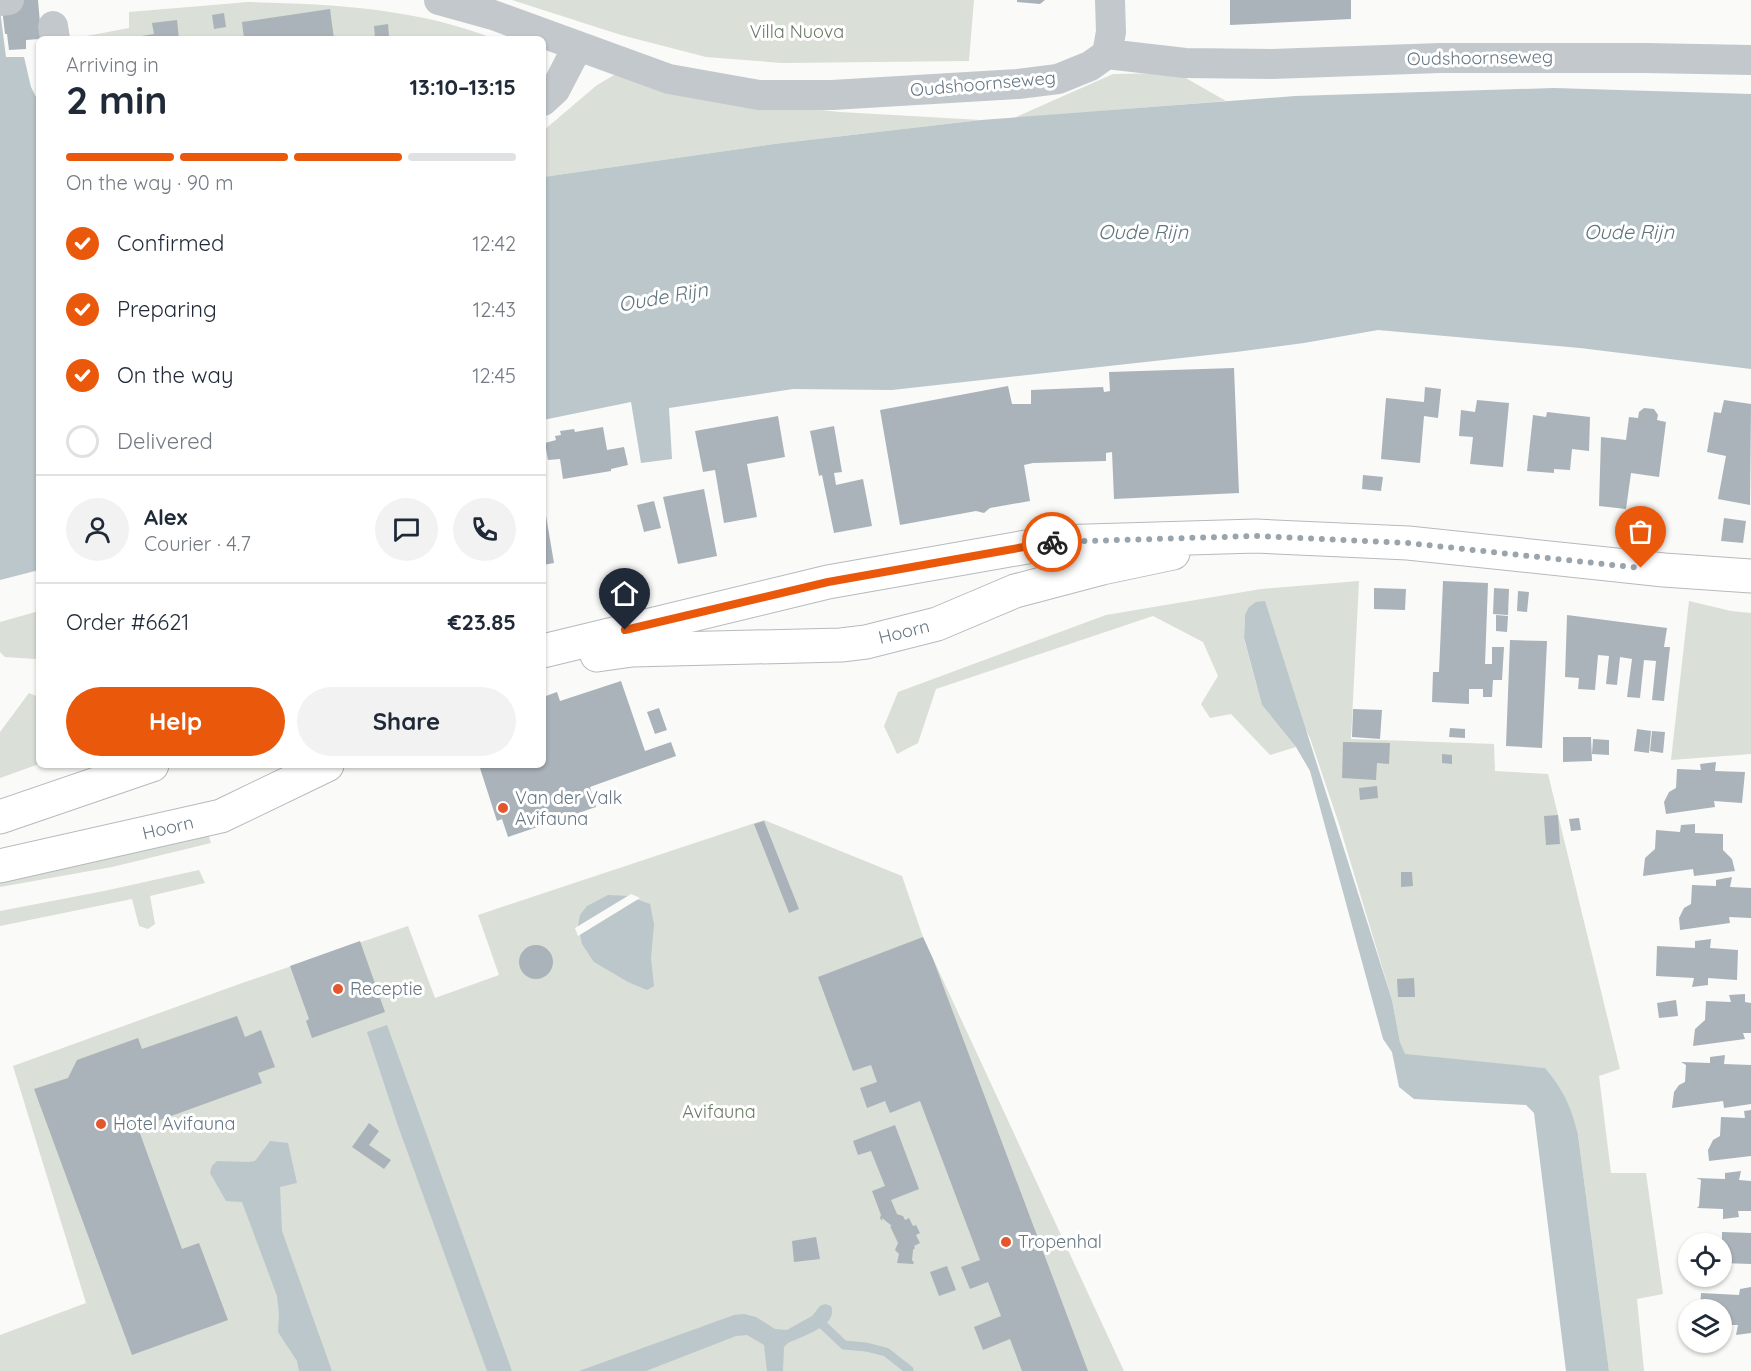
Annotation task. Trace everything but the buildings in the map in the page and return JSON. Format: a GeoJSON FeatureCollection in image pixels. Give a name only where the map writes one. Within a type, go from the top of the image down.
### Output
{"type":"FeatureCollection","features":[{"type":"Feature","properties":{"kind":"main road","name":"Hoorn"},"geometry":{"type":"LineString","coordinates":[[546,650],[828,582],[1055,542],[1256,536],[1408,543],[1664,570],[1751,576]]}},
{"type":"Feature","properties":{"kind":"main road","name":"Hoorn"},"geometry":{"type":"LineString","coordinates":[[546,669],[574,659],[632,650],[841,645],[866,642],[938,624],[1015,591],[1102,568],[1256,536]]}},
{"type":"Feature","properties":{"kind":"main road"},"geometry":{"type":"LineString","coordinates":[[0,817],[143,768]]}},
{"type":"Feature","properties":{"kind":"main road","name":"Hoorn"},"geometry":{"type":"LineString","coordinates":[[0,866],[221,816],[321,768]]}},
{"type":"Feature","properties":{"kind":"street"},"geometry":{"type":"LineString","coordinates":[[0,1],[9,0]]}},
{"type":"Feature","properties":{"kind":"street","name":"Oudshoornseweg"},"geometry":{"type":"LineString","coordinates":[[439,0],[493,15],[669,79],[759,95],[832,95],[1048,81],[1090,66],[1107,54],[1185,63],[1272,64],[1440,58],[1751,60]]}},
{"type":"Feature","properties":{"kind":"street"},"geometry":{"type":"LineString","coordinates":[[1107,54],[1111,32],[1110,0]]}},
{"type":"Feature","properties":{"kind":"street"},"geometry":{"type":"LineString","coordinates":[[546,98],[555,90],[578,46]]}},
{"type":"Feature","properties":{"kind":"green space","name":"Villa Nuova"},"geometry":{"type":"Polygon","coordinates":[[[512,0],[974,0],[969,61],[782,63],[706,57],[621,35],[512,0]]]}},
{"type":"Feature","properties":{"kind":"green space"},"geometry":{"type":"Polygon","coordinates":[[[248,2],[342,6],[435,20],[486,36],[87,36],[129,28],[129,12],[248,2]]]}},
{"type":"Feature","properties":{"kind":"green space"},"geometry":{"type":"Polygon","coordinates":[[[1177,73],[1226,101],[1014,118],[1113,74],[1177,73]]]}},
{"type":"Feature","properties":{"kind":"green space"},"geometry":{"type":"Polygon","coordinates":[[[616,74],[725,100],[840,112],[981,120],[774,144],[546,177],[546,128],[597,85],[616,74]]]}},
{"type":"Feature","properties":{"kind":"green space"},"geometry":{"type":"Polygon","coordinates":[[[1359,581],[1351,739],[1494,744],[1495,771],[1548,774],[1620,1069],[1599,1076],[1611,1173],[1646,1173],[1663,1294],[1637,1299],[1644,1371],[1609,1371],[1578,1135],[1544,1068],[1405,1055],[1400,1042],[1392,1000],[1339,824],[1310,738],[1245,615],[1244,639],[1262,705],[1296,747],[1270,755],[1231,714],[1210,718],[1201,704],[1218,676],[1203,642],[1153,616],[936,689],[918,743],[897,754],[884,726],[898,692],[1106,615],[1261,589],[1359,581]]]}},
{"type":"Feature","properties":{"kind":"green space"},"geometry":{"type":"Polygon","coordinates":[[[1689,601],[1731,611],[1751,613],[1751,754],[1671,760],[1689,601]]]}},
{"type":"Feature","properties":{"kind":"green space"},"geometry":{"type":"Polygon","coordinates":[[[36,612],[35,659],[5,657],[0,652],[0,622],[36,612]]]}},
{"type":"Feature","properties":{"kind":"green space"},"geometry":{"type":"Polygon","coordinates":[[[29,693],[36,696],[36,765],[0,778],[0,732],[29,693]]]}},
{"type":"Feature","properties":{"kind":"green space","name":"Avifauna"},"geometry":{"type":"Polygon","coordinates":[[[764,820],[902,876],[923,937],[1124,1371],[0,1371],[0,1335],[86,1303],[13,1066],[408,926],[435,998],[499,975],[478,915],[764,820]]]}},
{"type":"Feature","properties":{"kind":"green space"},"geometry":{"type":"Polygon","coordinates":[[[207,830],[211,843],[112,867],[0,887],[0,873],[207,830]]]}},
{"type":"Feature","properties":{"kind":"green space"},"geometry":{"type":"Polygon","coordinates":[[[199,870],[205,883],[150,896],[155,924],[148,929],[139,926],[132,899],[0,926],[0,911],[199,870]]]}},
{"type":"Feature","properties":{"kind":"water"},"geometry":{"type":"Polygon","coordinates":[[[0,10],[6,57],[24,57],[31,87],[36,97],[36,571],[0,580],[0,10]]]}},
{"type":"Feature","properties":{"kind":"water","name":"Oude Rijn"},"geometry":{"type":"Polygon","coordinates":[[[1554,88],[1751,94],[1751,369],[1580,348],[1378,330],[1236,352],[892,390],[793,389],[669,408],[672,459],[641,463],[631,402],[546,419],[546,177],[774,144],[981,120],[1295,96],[1554,88]]]}},
{"type":"Feature","properties":{"kind":"water"},"geometry":{"type":"Polygon","coordinates":[[[1265,601],[1392,1000],[1400,1042],[1405,1054],[1545,1068],[1566,1099],[1578,1135],[1609,1371],[1566,1371],[1534,1113],[1526,1105],[1414,1099],[1399,1087],[1392,1052],[1383,1039],[1310,771],[1296,747],[1262,705],[1244,638],[1245,615],[1249,607],[1256,602],[1265,601]]]}},
{"type":"Feature","properties":{"kind":"water"},"geometry":{"type":"Polygon","coordinates":[[[608,895],[628,896],[650,904],[654,924],[651,958],[654,986],[647,990],[628,982],[594,962],[582,944],[578,926],[580,915],[587,906],[608,895]]]}},
{"type":"Feature","properties":{"kind":"water"},"geometry":{"type":"Polygon","coordinates":[[[387,1025],[512,1371],[487,1371],[398,1126],[367,1032],[387,1025]]]}},
{"type":"Feature","properties":{"kind":"water"},"geometry":{"type":"Polygon","coordinates":[[[270,1141],[288,1143],[297,1183],[280,1187],[282,1231],[332,1371],[299,1371],[297,1361],[278,1332],[277,1296],[242,1202],[226,1201],[210,1173],[217,1161],[255,1161],[270,1141]]]}},
{"type":"Feature","properties":{"kind":"water"},"geometry":{"type":"Polygon","coordinates":[[[825,1304],[831,1306],[830,1319],[825,1325],[784,1347],[783,1371],[767,1371],[764,1345],[747,1335],[736,1336],[646,1371],[579,1371],[734,1315],[744,1314],[756,1317],[775,1329],[787,1330],[812,1316],[820,1306],[825,1304]]]}},
{"type":"Feature","properties":{"kind":"pier"},"geometry":{"type":"Polygon","coordinates":[[[631,894],[640,898],[578,936],[575,928],[631,894]]]}},
{"type":"Feature","properties":{"kind":"waterway"},"geometry":{"type":"LineString","coordinates":[[823,1325],[844,1345],[886,1352],[909,1370]]}},
{"type":"Feature","properties":{"kind":"way so far"},"geometry":{"type":"LineString","coordinates":[[1052,542],[1256,536],[1408,543],[1641,568]]}},
{"type":"Feature","properties":{"kind":"place","name":"Van der Valk Avifauna"},"geometry":{"type":"Point","coordinates":[503,808]}},
{"type":"Feature","properties":{"kind":"place","name":"Receptie"},"geometry":{"type":"Point","coordinates":[338,989]}},
{"type":"Feature","properties":{"kind":"place","name":"Hotel Avifauna"},"geometry":{"type":"Point","coordinates":[101,1124]}},
{"type":"Feature","properties":{"kind":"place","name":"Tropenhal"},"geometry":{"type":"Point","coordinates":[1006,1242]}},
{"type":"Feature","properties":{"kind":"route"},"geometry":{"type":"LineString","coordinates":[[625,630],[828,582],[1052,542]]}}]}
